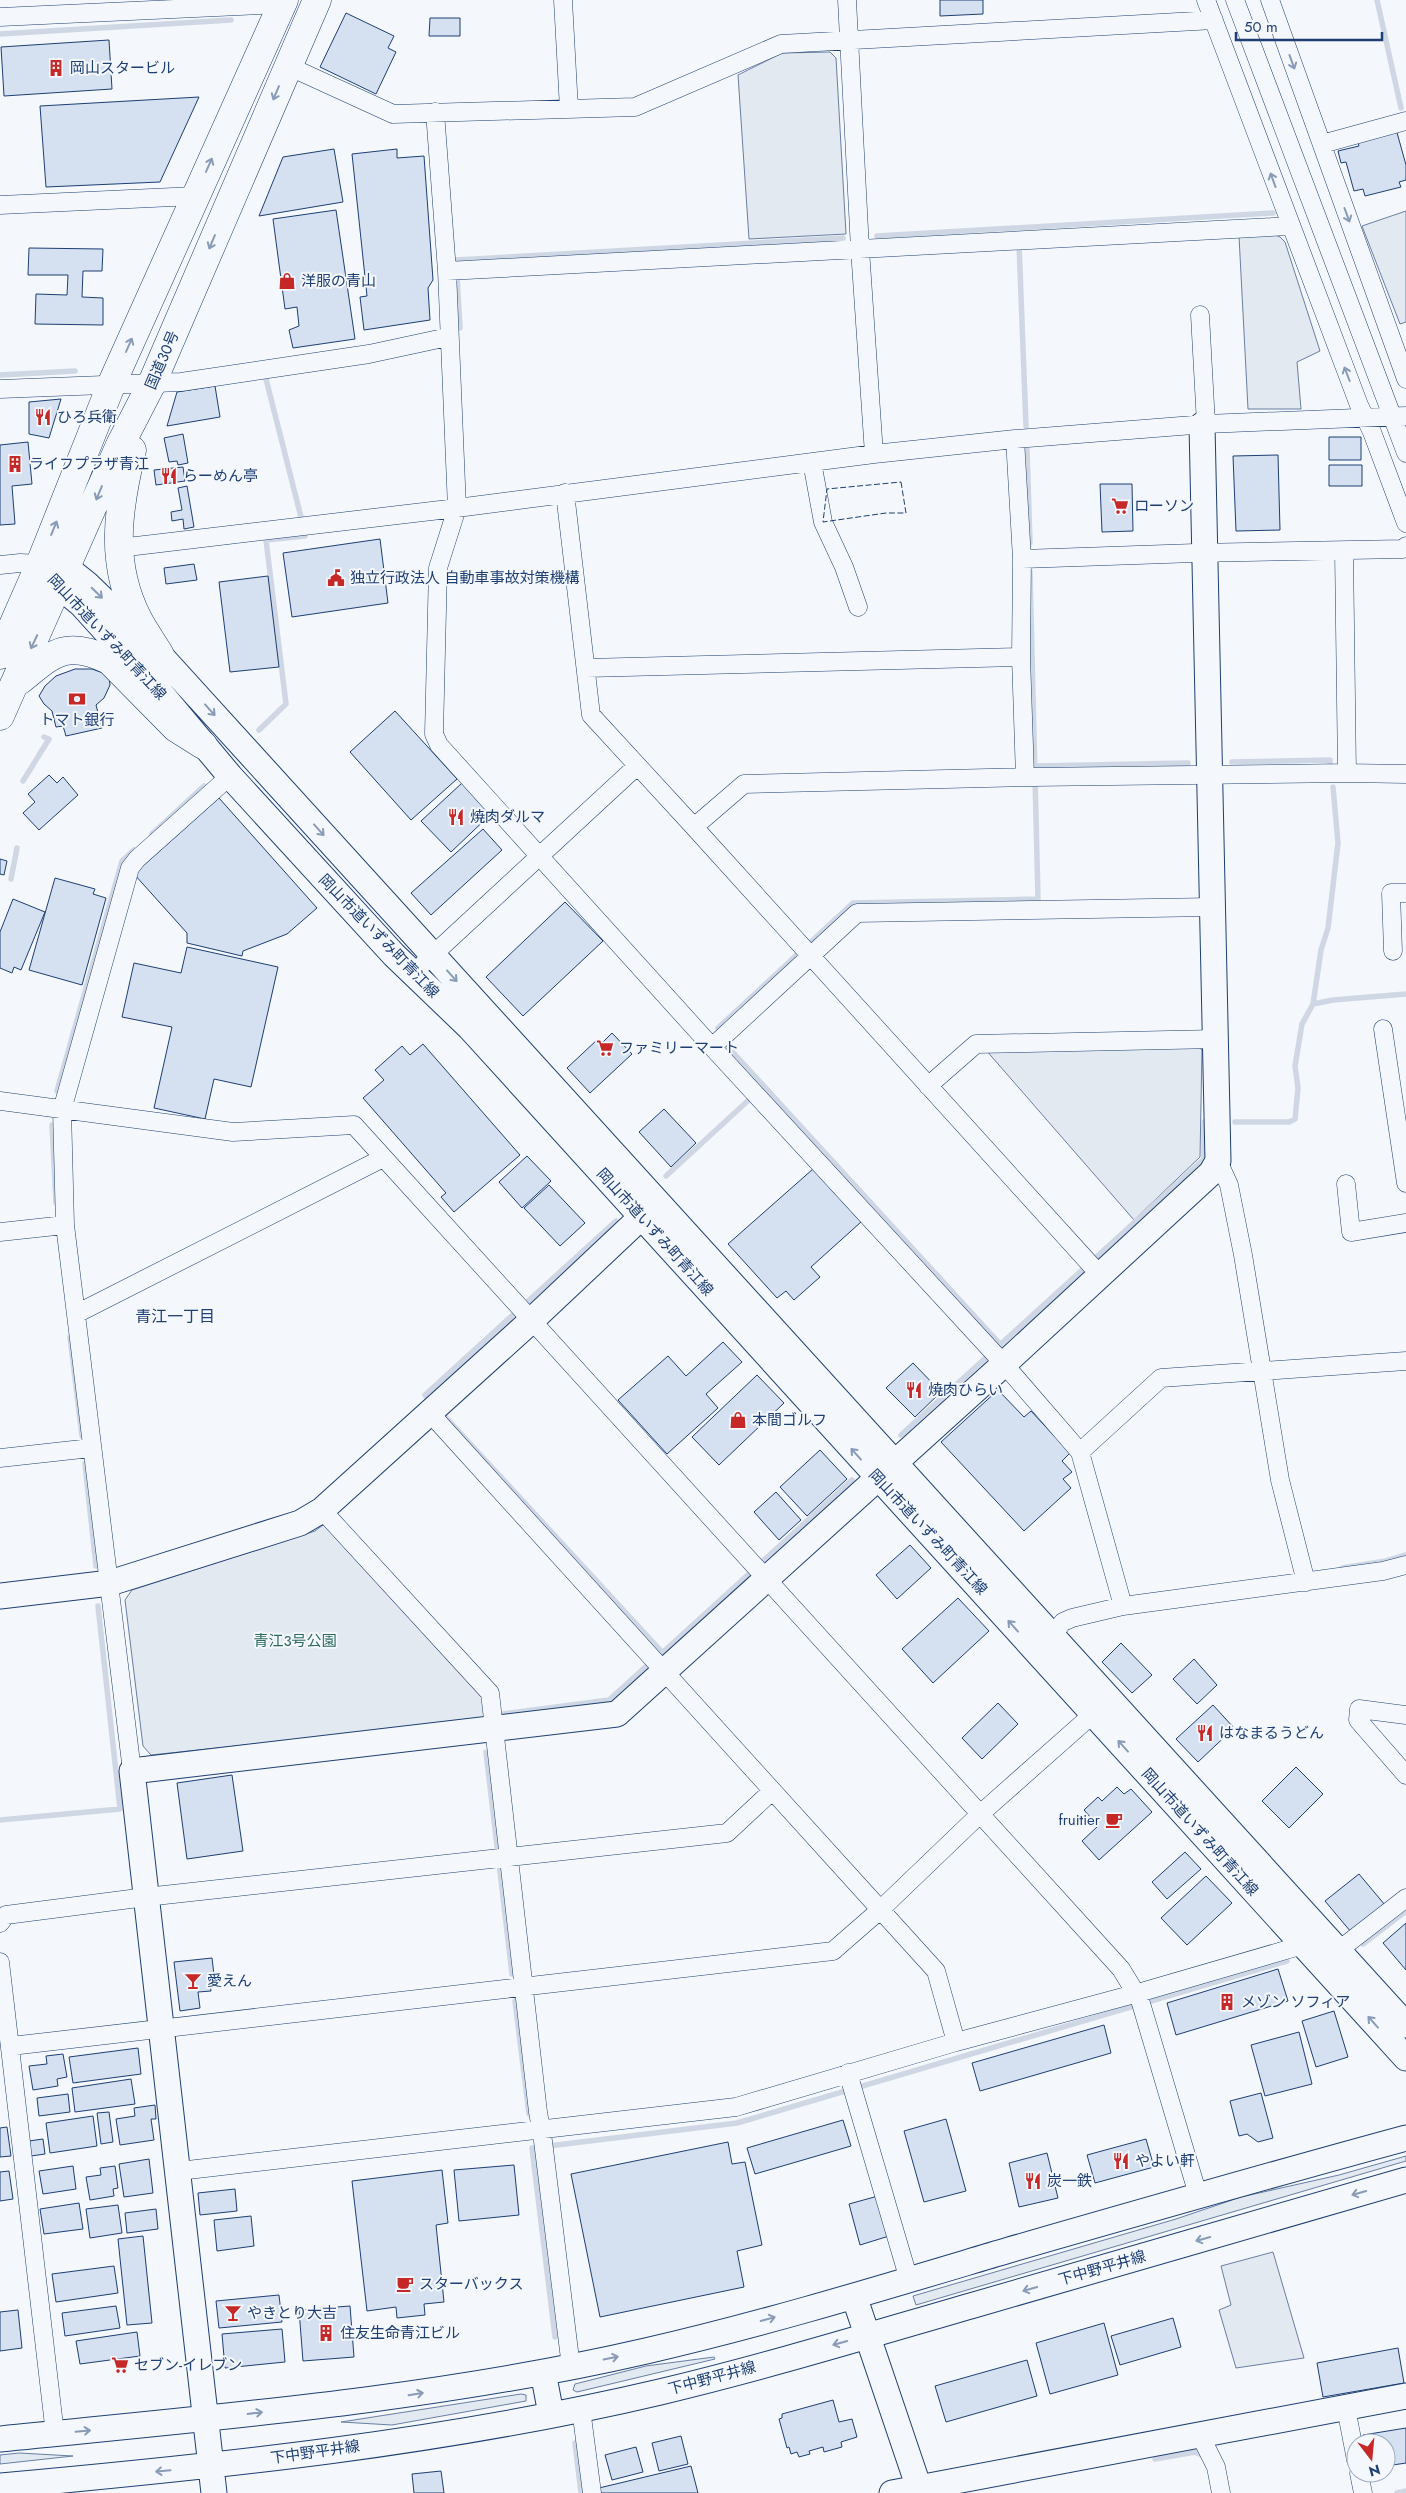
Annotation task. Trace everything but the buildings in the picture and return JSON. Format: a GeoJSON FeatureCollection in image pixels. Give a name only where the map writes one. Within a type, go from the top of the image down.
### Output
{"type":"FeatureCollection","features":[{"type":"Feature","properties":{"kind":"highway","name":"国道30号"},"geometry":{"type":"LineString","coordinates":[[0,716],[120,445],[148,393],[317,0]]}},
{"type":"Feature","properties":{"kind":"highway"},"geometry":{"type":"LineString","coordinates":[[0,655],[40,564],[112,383],[283,1]]}},
{"type":"Feature","properties":{"kind":"highway"},"geometry":{"type":"LineString","coordinates":[[148,393],[122,489],[118,521],[119,548],[121,569],[129,599],[138,620],[160,655]]}},
{"type":"Feature","properties":{"kind":"highway"},"geometry":{"type":"LineString","coordinates":[[14,685],[48,658],[65,649],[77,649],[95,653],[109,660],[176,728],[204,745]]}},
{"type":"Feature","properties":{"kind":"street"},"geometry":{"type":"LineString","coordinates":[[562,0],[569,109]]}},
{"type":"Feature","properties":{"kind":"street"},"geometry":{"type":"LineString","coordinates":[[847,0],[860,248],[874,454]]}},
{"type":"Feature","properties":{"kind":"street"},"geometry":{"type":"LineString","coordinates":[[1206,0],[1290,226],[1406,523]]}},
{"type":"Feature","properties":{"kind":"street"},"geometry":{"type":"LineString","coordinates":[[1235,0],[1399,417],[1406,453]]}},
{"type":"Feature","properties":{"kind":"street"},"geometry":{"type":"LineString","coordinates":[[1270,0],[1406,379]]}},
{"type":"Feature","properties":{"kind":"street"},"geometry":{"type":"LineString","coordinates":[[0,18],[283,1]]}},
{"type":"Feature","properties":{"kind":"street"},"geometry":{"type":"LineString","coordinates":[[288,66],[393,114],[635,107],[781,44],[1214,20]]}},
{"type":"Feature","properties":{"kind":"street"},"geometry":{"type":"LineString","coordinates":[[436,112],[453,270],[448,338],[457,508],[438,568],[434,734],[439,745],[712,1047],[996,1356],[1080,1452],[1123,1606]]}},
{"type":"Feature","properties":{"kind":"street"},"geometry":{"type":"LineString","coordinates":[[1322,144],[1406,121]]}},
{"type":"Feature","properties":{"kind":"street"},"geometry":{"type":"LineString","coordinates":[[0,205],[196,196]]}},
{"type":"Feature","properties":{"kind":"street"},"geometry":{"type":"LineString","coordinates":[[453,270],[1290,226]]}},
{"type":"Feature","properties":{"kind":"street"},"geometry":{"type":"LineString","coordinates":[[1200,315],[1207,552],[1218,1161],[1229,1185],[1280,1480],[1306,1582]]}},
{"type":"Feature","properties":{"kind":"street"},"geometry":{"type":"LineString","coordinates":[[0,389],[112,383],[148,393],[181,382],[369,354],[448,338]]}},
{"type":"Feature","properties":{"kind":"street"},"geometry":{"type":"LineString","coordinates":[[119,548],[457,508],[874,454],[1015,439],[1204,424],[1399,417]]}},
{"type":"Feature","properties":{"kind":"street"},"geometry":{"type":"LineString","coordinates":[[1015,439],[1027,558],[1021,657],[1032,777]]}},
{"type":"Feature","properties":{"kind":"street"},"geometry":{"type":"LineString","coordinates":[[812,462],[823,522],[844,567],[858,607]]}},
{"type":"Feature","properties":{"kind":"street"},"geometry":{"type":"LineString","coordinates":[[565,493],[590,715],[694,827],[1093,1268]]}},
{"type":"Feature","properties":{"kind":"street"},"geometry":{"type":"LineString","coordinates":[[1027,558],[1207,552],[1403,550],[1406,546]]}},
{"type":"Feature","properties":{"kind":"street"},"geometry":{"type":"LineString","coordinates":[[1344,551],[1347,773]]}},
{"type":"Feature","properties":{"kind":"street"},"geometry":{"type":"LineString","coordinates":[[0,566],[20,563],[40,564]]}},
{"type":"Feature","properties":{"kind":"street","name":"岡山市道いずみ町青江線"},"geometry":{"type":"LineString","coordinates":[[40,564],[63,577],[87,584],[160,655],[433,955],[650,1210],[1312,1938],[1406,2058]]}},
{"type":"Feature","properties":{"kind":"street","name":"岡山市道いずみ町青江線"},"geometry":{"type":"LineString","coordinates":[[63,577],[87,611],[149,679],[230,776],[413,973],[650,1210]]}},
{"type":"Feature","properties":{"kind":"street"},"geometry":{"type":"LineString","coordinates":[[586,668],[1021,657]]}},
{"type":"Feature","properties":{"kind":"street"},"geometry":{"type":"LineString","coordinates":[[413,973],[637,766]]}},
{"type":"Feature","properties":{"kind":"street"},"geometry":{"type":"LineString","coordinates":[[694,827],[744,784],[1032,777],[1406,774]]}},
{"type":"Feature","properties":{"kind":"street"},"geometry":{"type":"LineString","coordinates":[[214,2493],[179,2171],[160,2028],[110,1582],[91,1448],[78,1313],[66,1225],[62,1110],[130,868],[137,859],[230,776]]}},
{"type":"Feature","properties":{"kind":"street"},"geometry":{"type":"LineString","coordinates":[[1394,951],[1391,893],[1406,893]]}},
{"type":"Feature","properties":{"kind":"street"},"geometry":{"type":"LineString","coordinates":[[712,1047],[806,951],[857,913],[1212,907]]}},
{"type":"Feature","properties":{"kind":"street"},"geometry":{"type":"LineString","coordinates":[[1383,1029],[1398,1070],[1406,1183]]}},
{"type":"Feature","properties":{"kind":"street"},"geometry":{"type":"LineString","coordinates":[[928,1086],[976,1044],[1216,1039]]}},
{"type":"Feature","properties":{"kind":"street"},"geometry":{"type":"LineString","coordinates":[[0,1101],[233,1132],[354,1125],[979,1815],[1121,1969],[1141,2002],[1198,2195]]}},
{"type":"Feature","properties":{"kind":"street"},"geometry":{"type":"LineString","coordinates":[[78,1313],[383,1158]]}},
{"type":"Feature","properties":{"kind":"street"},"geometry":{"type":"LineString","coordinates":[[132,1771],[494,1730],[617,1714],[657,1663],[759,1572],[887,1470],[996,1356],[1093,1268],[1211,1173],[1218,1161]]}},
{"type":"Feature","properties":{"kind":"street"},"geometry":{"type":"LineString","coordinates":[[1346,1184],[1351,1232],[1406,1223]]}},
{"type":"Feature","properties":{"kind":"street"},"geometry":{"type":"LineString","coordinates":[[0,1596],[110,1582],[300,1523],[322,1510],[433,1408],[524,1313],[650,1210]]}},
{"type":"Feature","properties":{"kind":"street"},"geometry":{"type":"LineString","coordinates":[[0,1232],[66,1225]]}},
{"type":"Feature","properties":{"kind":"street"},"geometry":{"type":"LineString","coordinates":[[1080,1452],[1161,1378],[1406,1361]]}},
{"type":"Feature","properties":{"kind":"street"},"geometry":{"type":"LineString","coordinates":[[433,1408],[657,1663],[936,1971],[956,2042]]}},
{"type":"Feature","properties":{"kind":"street"},"geometry":{"type":"LineString","coordinates":[[0,1458],[91,1448]]}},
{"type":"Feature","properties":{"kind":"street","name":"岡山市道いずみ町青江線"},"geometry":{"type":"LineString","coordinates":[[887,1470],[1053,1634],[1102,1706]]}},
{"type":"Feature","properties":{"kind":"street"},"geometry":{"type":"LineString","coordinates":[[322,1510],[490,1693],[502,1857],[524,1986],[571,2367]]}},
{"type":"Feature","properties":{"kind":"street"},"geometry":{"type":"LineString","coordinates":[[1053,1634],[1063,1622],[1072,1618],[1123,1606],[1384,1571],[1406,1565]]}},
{"type":"Feature","properties":{"kind":"street"},"geometry":{"type":"LineString","coordinates":[[11,2046],[833,1951],[880,1910],[979,1815],[1102,1706]]}},
{"type":"Feature","properties":{"kind":"street"},"geometry":{"type":"LineString","coordinates":[[1406,1715],[1359,1709],[1358,1720],[1406,1775]]}},
{"type":"Feature","properties":{"kind":"street"},"geometry":{"type":"LineString","coordinates":[[0,1923],[6,1916],[146,1897],[727,1833],[772,1791]]}},
{"type":"Feature","properties":{"kind":"street"},"geometry":{"type":"LineString","coordinates":[[1339,1950],[1406,1898]]}},
{"type":"Feature","properties":{"kind":"street"},"geometry":{"type":"LineString","coordinates":[[179,2171],[543,2141],[736,2107],[851,2084],[956,2042],[1141,2002],[1312,1938]]}},
{"type":"Feature","properties":{"kind":"street","name":"岡山市道いずみ町青江線"},"geometry":{"type":"LineString","coordinates":[[1312,1938],[1339,1950],[1406,2025]]}},
{"type":"Feature","properties":{"kind":"street"},"geometry":{"type":"LineString","coordinates":[[0,1962],[55,2434]]}},
{"type":"Feature","properties":{"kind":"street"},"geometry":{"type":"LineString","coordinates":[[851,2084],[909,2280]]}},
{"type":"Feature","properties":{"kind":"street"},"geometry":{"type":"LineString","coordinates":[[1343,2155],[1370,2136],[1406,2120]]}},
{"type":"Feature","properties":{"kind":"street"},"geometry":{"type":"LineString","coordinates":[[0,2439],[400,2396],[571,2367],[656,2349],[854,2296],[1198,2195],[1406,2138]]}},
{"type":"Feature","properties":{"kind":"street","name":"下中野平井線"},"geometry":{"type":"LineString","coordinates":[[0,2486],[211,2466],[455,2433],[581,2408],[723,2376],[1406,2180]]}},
{"type":"Feature","properties":{"kind":"street"},"geometry":{"type":"LineString","coordinates":[[854,2296],[919,2488]]}},
{"type":"Feature","properties":{"kind":"street"},"geometry":{"type":"LineString","coordinates":[[543,2372],[551,2414]]}},
{"type":"Feature","properties":{"kind":"street"},"geometry":{"type":"LineString","coordinates":[[892,2493],[1406,2396]]}},
{"type":"Feature","properties":{"kind":"street"},"geometry":{"type":"LineString","coordinates":[[581,2408],[592,2493]]}},
{"type":"Feature","properties":{"kind":"street"},"geometry":{"type":"LineString","coordinates":[[1346,2408],[1351,2433]]}},
{"type":"Feature","properties":{"kind":"street"},"geometry":{"type":"LineString","coordinates":[[1200,2436],[1216,2466],[1221,2493]]}},
{"type":"Feature","properties":{"kind":"green space"},"geometry":{"type":"Polygon","coordinates":[[[830,52],[836,58],[846,234],[749,239],[738,75],[782,53],[830,52]]]}},
{"type":"Feature","properties":{"kind":"green space"},"geometry":{"type":"Polygon","coordinates":[[[1406,211],[1406,322],[1400,324],[1362,226],[1406,211]]]}},
{"type":"Feature","properties":{"kind":"green space"},"geometry":{"type":"Polygon","coordinates":[[[1273,234],[1285,242],[1320,351],[1297,362],[1301,409],[1248,409],[1239,236],[1273,234]]]}},
{"type":"Feature","properties":{"kind":"green space"},"geometry":{"type":"Polygon","coordinates":[[[1196,1045],[1202,1050],[1200,1157],[1134,1220],[985,1049],[1196,1045]]]}},
{"type":"Feature","properties":{"kind":"green space","name":"青江3号公園"},"geometry":{"type":"Polygon","coordinates":[[[323,1525],[330,1527],[484,1695],[487,1710],[481,1720],[151,1755],[143,1746],[125,1600],[132,1590],[315,1531],[323,1525]]]}},
{"type":"Feature","properties":{"kind":"green space"},"geometry":{"type":"Polygon","coordinates":[[[1406,2156],[1406,2161],[916,2305],[913,2296],[1176,2219],[1241,2197],[1339,2175],[1406,2156]]]}},
{"type":"Feature","properties":{"kind":"green space"},"geometry":{"type":"Polygon","coordinates":[[[1273,2252],[1304,2358],[1236,2368],[1219,2310],[1231,2305],[1221,2266],[1273,2252]]]}},
{"type":"Feature","properties":{"kind":"green space"},"geometry":{"type":"Polygon","coordinates":[[[714,2357],[715,2359],[577,2392],[573,2390],[575,2384],[646,2366],[714,2357]]]}},
{"type":"Feature","properties":{"kind":"green space"},"geometry":{"type":"Polygon","coordinates":[[[521,2394],[526,2395],[526,2401],[392,2425],[341,2422],[521,2394]]]}},
{"type":"Feature","properties":{"kind":"green space"},"geometry":{"type":"Polygon","coordinates":[[[19,2453],[73,2456],[0,2464],[0,2455],[19,2453]]]}},
{"type":"Feature","properties":{"kind":"waterway"},"geometry":{"type":"LineString","coordinates":[[1377,0],[1401,108]]}},
{"type":"Feature","properties":{"kind":"waterway"},"geometry":{"type":"LineString","coordinates":[[0,34],[231,20]]}},
{"type":"Feature","properties":{"kind":"waterway"},"geometry":{"type":"LineString","coordinates":[[877,236],[1273,213]]}},
{"type":"Feature","properties":{"kind":"waterway"},"geometry":{"type":"LineString","coordinates":[[456,329],[460,328],[456,260],[843,238]]}},
{"type":"Feature","properties":{"kind":"waterway"},"geometry":{"type":"LineString","coordinates":[[1019,243],[1026,426]]}},
{"type":"Feature","properties":{"kind":"waterway"},"geometry":{"type":"LineString","coordinates":[[0,375],[75,371]]}},
{"type":"Feature","properties":{"kind":"waterway"},"geometry":{"type":"LineString","coordinates":[[266,379],[302,521]]}},
{"type":"Feature","properties":{"kind":"waterway"},"geometry":{"type":"LineString","coordinates":[[1027,450],[1030,543]]}},
{"type":"Feature","properties":{"kind":"waterway"},"geometry":{"type":"LineString","coordinates":[[259,730],[286,704],[266,540],[305,536],[305,534]]}},
{"type":"Feature","properties":{"kind":"waterway"},"geometry":{"type":"LineString","coordinates":[[718,1028],[853,903],[1038,899],[1030,572]]}},
{"type":"Feature","properties":{"kind":"waterway"},"geometry":{"type":"LineString","coordinates":[[23,781],[49,739],[44,737]]}},
{"type":"Feature","properties":{"kind":"waterway"},"geometry":{"type":"LineString","coordinates":[[1232,762],[1330,760],[1330,763]]}},
{"type":"Feature","properties":{"kind":"waterway"},"geometry":{"type":"LineString","coordinates":[[1035,766],[1188,763]]}},
{"type":"Feature","properties":{"kind":"waterway"},"geometry":{"type":"LineString","coordinates":[[152,834],[204,786]]}},
{"type":"Feature","properties":{"kind":"waterway"},"geometry":{"type":"LineString","coordinates":[[1235,1122],[1289,1122],[1295,1119],[1298,1088],[1295,1066],[1302,1024],[1313,1004],[1321,950],[1328,928],[1338,843],[1333,787]]}},
{"type":"Feature","properties":{"kind":"waterway"},"geometry":{"type":"LineString","coordinates":[[11,879],[17,848]]}},
{"type":"Feature","properties":{"kind":"waterway"},"geometry":{"type":"LineString","coordinates":[[57,1091],[122,861],[134,850]]}},
{"type":"Feature","properties":{"kind":"waterway"},"geometry":{"type":"LineString","coordinates":[[1313,1004],[1333,1000],[1406,994]]}},
{"type":"Feature","properties":{"kind":"waterway"},"geometry":{"type":"LineString","coordinates":[[729,1048],[1000,1344]]}},
{"type":"Feature","properties":{"kind":"waterway"},"geometry":{"type":"LineString","coordinates":[[666,1176],[753,1096]]}},
{"type":"Feature","properties":{"kind":"waterway"},"geometry":{"type":"LineString","coordinates":[[901,1435],[1204,1159],[1204,1122],[1206,1122]]}},
{"type":"Feature","properties":{"kind":"waterway"},"geometry":{"type":"LineString","coordinates":[[52,1125],[56,1203]]}},
{"type":"Feature","properties":{"kind":"waterway"},"geometry":{"type":"LineString","coordinates":[[432,1402],[425,1395],[616,1221]]}},
{"type":"Feature","properties":{"kind":"waterway"},"geometry":{"type":"LineString","coordinates":[[70,1337],[82,1436]]}},
{"type":"Feature","properties":{"kind":"waterway"},"geometry":{"type":"LineString","coordinates":[[440,1411],[662,1652]]}},
{"type":"Feature","properties":{"kind":"waterway"},"geometry":{"type":"LineString","coordinates":[[85,1464],[96,1566]]}},
{"type":"Feature","properties":{"kind":"waterway"},"geometry":{"type":"LineString","coordinates":[[661,1654],[852,1480]]}},
{"type":"Feature","properties":{"kind":"waterway"},"geometry":{"type":"LineString","coordinates":[[1342,1568],[1386,1561],[1406,1555]]}},
{"type":"Feature","properties":{"kind":"waterway"},"geometry":{"type":"LineString","coordinates":[[0,1820],[120,1809],[98,1606]]}},
{"type":"Feature","properties":{"kind":"waterway"},"geometry":{"type":"LineString","coordinates":[[503,1714],[609,1700],[652,1661]]}},
{"type":"Feature","properties":{"kind":"waterway"},"geometry":{"type":"LineString","coordinates":[[486,1752],[512,1974]]}},
{"type":"Feature","properties":{"kind":"waterway"},"geometry":{"type":"LineString","coordinates":[[1363,1944],[1406,1911]]}},
{"type":"Feature","properties":{"kind":"waterway"},"geometry":{"type":"LineString","coordinates":[[555,2337],[532,2148],[737,2123],[1287,1961]]}},
{"type":"Feature","properties":{"kind":"waterway"},"geometry":{"type":"LineString","coordinates":[[515,2001],[529,2114]]}},
{"type":"Feature","properties":{"kind":"waterway"},"geometry":{"type":"LineString","coordinates":[[575,2443],[581,2493]]}},
{"type":"Feature","properties":{"kind":"waterway"},"geometry":{"type":"LineString","coordinates":[[1155,2459],[1195,2452],[1204,2456]]}},
{"type":"Feature","properties":{"kind":"waterway"},"geometry":{"type":"LineString","coordinates":[[1397,2493],[1406,2491]]}},
{"type":"Feature","properties":{"kind":"fence"},"geometry":{"type":"LineString","coordinates":[[901,482],[906,513],[886,513],[823,522],[827,489],[901,482]]}},
{"type":"Feature","properties":{"kind":"place","name":"岡山スタービル"},"geometry":{"type":"Point","coordinates":[56,68]}},
{"type":"Feature","properties":{"kind":"place","name":"洋服の青山"},"geometry":{"type":"Point","coordinates":[287,281]}},
{"type":"Feature","properties":{"kind":"place","name":"ひろ兵衛"},"geometry":{"type":"Point","coordinates":[43,417]}},
{"type":"Feature","properties":{"kind":"place","name":"ライフプラザ青江"},"geometry":{"type":"Point","coordinates":[15,464]}},
{"type":"Feature","properties":{"kind":"place","name":"らーめん亭"},"geometry":{"type":"Point","coordinates":[169,476]}},
{"type":"Feature","properties":{"kind":"place","name":"ローソン"},"geometry":{"type":"Point","coordinates":[1120,506]}},
{"type":"Feature","properties":{"kind":"place","name":"独立行政法人 自動車事故対策機構"},"geometry":{"type":"Point","coordinates":[336,578]}},
{"type":"Feature","properties":{"kind":"place","name":"トマト銀行"},"geometry":{"type":"Point","coordinates":[77,699]}},
{"type":"Feature","properties":{"kind":"place","name":"焼肉ダルマ"},"geometry":{"type":"Point","coordinates":[456,817]}},
{"type":"Feature","properties":{"kind":"place","name":"ファミリーマート"},"geometry":{"type":"Point","coordinates":[605,1048]}},
{"type":"Feature","properties":{"kind":"place","name":"焼肉ひらい"},"geometry":{"type":"Point","coordinates":[914,1390]}},
{"type":"Feature","properties":{"kind":"place","name":"本間ゴルフ"},"geometry":{"type":"Point","coordinates":[738,1420]}},
{"type":"Feature","properties":{"kind":"place","name":"はなまるうどん"},"geometry":{"type":"Point","coordinates":[1205,1733]}},
{"type":"Feature","properties":{"kind":"place","name":"fruitier"},"geometry":{"type":"Point","coordinates":[1114,1820]}},
{"type":"Feature","properties":{"kind":"place","name":"愛えん"},"geometry":{"type":"Point","coordinates":[193,1981]}},
{"type":"Feature","properties":{"kind":"place","name":"メゾン ソフィア"},"geometry":{"type":"Point","coordinates":[1227,2002]}},
{"type":"Feature","properties":{"kind":"place","name":"やよい軒"},"geometry":{"type":"Point","coordinates":[1121,2161]}},
{"type":"Feature","properties":{"kind":"place","name":"炭一鉄"},"geometry":{"type":"Point","coordinates":[1033,2181]}},
{"type":"Feature","properties":{"kind":"place","name":"スターバックス"},"geometry":{"type":"Point","coordinates":[405,2284]}},
{"type":"Feature","properties":{"kind":"place","name":"やきとり大吉"},"geometry":{"type":"Point","coordinates":[233,2313]}},
{"type":"Feature","properties":{"kind":"place","name":"住友生命青江ビル"},"geometry":{"type":"Point","coordinates":[326,2333]}},
{"type":"Feature","properties":{"kind":"place","name":"セブン-イレブン"},"geometry":{"type":"Point","coordinates":[120,2365]}},
{"type":"Feature","properties":{"kind":"district","name":"青江一丁目"},"geometry":{"type":"Point","coordinates":[175,1316]}}]}
